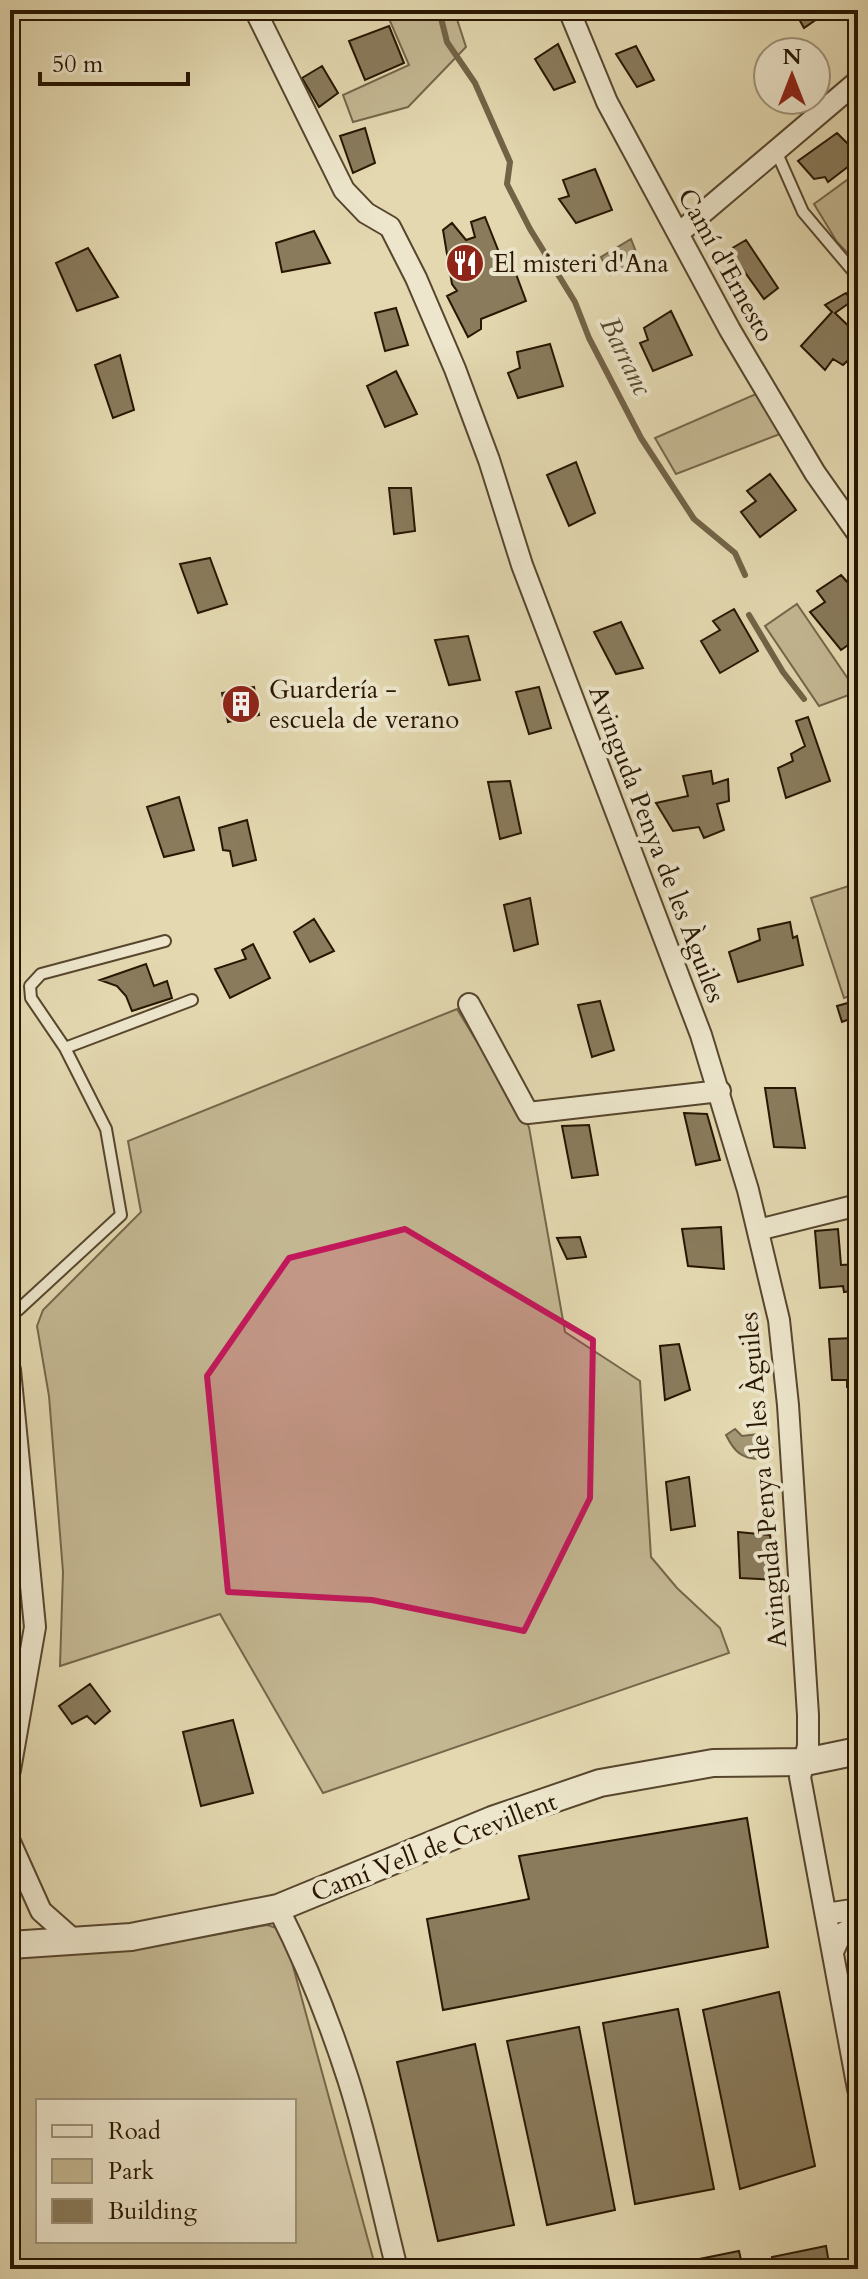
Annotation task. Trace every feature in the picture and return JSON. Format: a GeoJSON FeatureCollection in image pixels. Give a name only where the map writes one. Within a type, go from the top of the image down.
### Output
{"type":"FeatureCollection","features":[{"type":"Feature","properties":{"kind":"street","name":"Avinguda Penya de les Àguiles"},"geometry":{"type":"LineString","coordinates":[[255,10],[344,190],[366,213],[390,227],[416,278],[485,447],[522,565],[720,1091],[779,1320],[788,1405],[808,1715],[808,1746],[800,1777],[858,2089]]}},
{"type":"Feature","properties":{"kind":"street","name":"Camí d'Ernesto"},"geometry":{"type":"LineString","coordinates":[[569,10],[607,102],[730,330],[815,473],[858,534]]}},
{"type":"Feature","properties":{"kind":"street"},"geometry":{"type":"LineString","coordinates":[[679,233],[858,81]]}},
{"type":"Feature","properties":{"kind":"street"},"geometry":{"type":"LineString","coordinates":[[469,1004],[528,1113],[720,1091]]}},
{"type":"Feature","properties":{"kind":"street"},"geometry":{"type":"LineString","coordinates":[[758,1230],[858,1205]]}},
{"type":"Feature","properties":{"kind":"street"},"geometry":{"type":"LineString","coordinates":[[10,1370],[35,1627],[18,1680],[10,1770]]}},
{"type":"Feature","properties":{"kind":"street","name":"Camí Vell de Crevillent"},"geometry":{"type":"LineString","coordinates":[[14,1945],[131,1937],[278,1908],[492,1820],[600,1783],[713,1763],[805,1762],[858,1751]]}},
{"type":"Feature","properties":{"kind":"street"},"geometry":{"type":"LineString","coordinates":[[10,1842],[41,1911],[76,1942]]}},
{"type":"Feature","properties":{"kind":"street"},"geometry":{"type":"LineString","coordinates":[[14,1945],[26,1937],[32,1921],[32,1894]]}},
{"type":"Feature","properties":{"kind":"street"},"geometry":{"type":"LineString","coordinates":[[278,1908],[312,1983],[349,2081],[397,2269]]}},
{"type":"Feature","properties":{"kind":"street"},"geometry":{"type":"LineString","coordinates":[[826,1914],[858,1909]]}},
{"type":"Feature","properties":{"kind":"street"},"geometry":{"type":"LineString","coordinates":[[833,1952],[841,1934],[858,1924]]}},
{"type":"Feature","properties":{"kind":"lane"},"geometry":{"type":"LineString","coordinates":[[776,151],[803,212],[855,273]]}},
{"type":"Feature","properties":{"kind":"lane"},"geometry":{"type":"LineString","coordinates":[[18,1310],[121,1215],[106,1129],[65,1048],[31,998],[30,986],[41,974],[165,941]]}},
{"type":"Feature","properties":{"kind":"lane"},"geometry":{"type":"LineString","coordinates":[[65,1048],[192,1000]]}},
{"type":"Feature","properties":{"kind":"highlighted area"},"geometry":{"type":"Polygon","coordinates":[[[405,1229],[593,1340],[590,1498],[524,1631],[372,1600],[228,1592],[207,1376],[289,1258],[405,1229]]]}},
{"type":"Feature","properties":{"kind":"green space"},"geometry":{"type":"Polygon","coordinates":[[[396,10],[454,10],[466,47],[408,107],[353,122],[343,95],[409,65],[387,14],[396,10]]]}},
{"type":"Feature","properties":{"kind":"green space"},"geometry":{"type":"Polygon","coordinates":[[[858,172],[858,264],[837,242],[814,204],[858,172]]]}},
{"type":"Feature","properties":{"kind":"green space"},"geometry":{"type":"Polygon","coordinates":[[[756,394],[780,434],[676,474],[655,438],[756,394]]]}},
{"type":"Feature","properties":{"kind":"green space"},"geometry":{"type":"Polygon","coordinates":[[[797,604],[857,692],[819,706],[765,626],[797,604]]]}},
{"type":"Feature","properties":{"kind":"green space"},"geometry":{"type":"Polygon","coordinates":[[[858,883],[858,993],[844,998],[811,898],[858,883]]]}},
{"type":"Feature","properties":{"kind":"green space"},"geometry":{"type":"Polygon","coordinates":[[[457,1009],[529,1127],[565,1332],[640,1381],[651,1557],[677,1588],[720,1628],[729,1653],[323,1793],[220,1614],[60,1666],[63,1572],[49,1396],[37,1326],[43,1310],[141,1212],[128,1141],[457,1009]]]}},
{"type":"Feature","properties":{"kind":"green space"},"geometry":{"type":"Polygon","coordinates":[[[267,1925],[283,1930],[376,2269],[10,2269],[10,1958],[134,1949],[267,1925]]]}},
{"type":"Feature","properties":{"kind":"shaded area"},"geometry":{"type":"Polygon","coordinates":[[[631,239],[640,262],[610,275],[601,257],[631,239]]]}},
{"type":"Feature","properties":{"kind":"shaded area"},"geometry":{"type":"Polygon","coordinates":[[[735,1429],[742,1436],[758,1434],[772,1448],[760,1459],[743,1456],[735,1450],[726,1435],[735,1429]]]}},
{"type":"Feature","properties":{"kind":"building"},"geometry":{"type":"Polygon","coordinates":[[[794,10],[830,10],[804,28],[794,10]]]}},
{"type":"Feature","properties":{"kind":"building"},"geometry":{"type":"Polygon","coordinates":[[[389,26],[404,63],[365,80],[349,41],[389,26]]]}},
{"type":"Feature","properties":{"kind":"building"},"geometry":{"type":"Polygon","coordinates":[[[558,44],[575,82],[554,90],[535,59],[558,44]]]}},
{"type":"Feature","properties":{"kind":"building"},"geometry":{"type":"Polygon","coordinates":[[[636,46],[654,80],[637,87],[616,54],[636,46]]]}},
{"type":"Feature","properties":{"kind":"building"},"geometry":{"type":"Polygon","coordinates":[[[322,66],[338,93],[319,107],[302,78],[322,66]]]}},
{"type":"Feature","properties":{"kind":"building"},"geometry":{"type":"Polygon","coordinates":[[[365,128],[375,163],[353,173],[340,136],[365,128]]]}},
{"type":"Feature","properties":{"kind":"building"},"geometry":{"type":"Polygon","coordinates":[[[837,133],[858,154],[858,159],[828,182],[825,177],[814,179],[798,161],[837,133]]]}},
{"type":"Feature","properties":{"kind":"building"},"geometry":{"type":"Polygon","coordinates":[[[595,169],[612,210],[576,223],[559,199],[569,196],[563,180],[595,169]]]}},
{"type":"Feature","properties":{"kind":"building"},"geometry":{"type":"Polygon","coordinates":[[[485,217],[506,270],[513,266],[526,301],[481,319],[481,329],[468,337],[447,296],[457,291],[452,284],[443,230],[452,223],[466,240],[475,237],[471,222],[485,217]]]}},
{"type":"Feature","properties":{"kind":"building"},"geometry":{"type":"Polygon","coordinates":[[[314,231],[330,263],[282,272],[276,243],[314,231]]]}},
{"type":"Feature","properties":{"kind":"building"},"geometry":{"type":"Polygon","coordinates":[[[746,240],[778,288],[764,299],[729,250],[746,240]]]}},
{"type":"Feature","properties":{"kind":"building"},"geometry":{"type":"Polygon","coordinates":[[[88,248],[118,297],[77,311],[56,263],[88,248]]]}},
{"type":"Feature","properties":{"kind":"building"},"geometry":{"type":"Polygon","coordinates":[[[846,293],[852,301],[835,313],[858,335],[858,351],[843,365],[833,359],[825,370],[801,346],[832,312],[825,305],[846,293]]]}},
{"type":"Feature","properties":{"kind":"building"},"geometry":{"type":"Polygon","coordinates":[[[396,308],[408,345],[385,351],[375,313],[396,308]]]}},
{"type":"Feature","properties":{"kind":"building"},"geometry":{"type":"Polygon","coordinates":[[[671,311],[692,355],[653,371],[640,343],[648,340],[644,328],[671,311]]]}},
{"type":"Feature","properties":{"kind":"building"},"geometry":{"type":"Polygon","coordinates":[[[550,344],[563,386],[518,398],[508,373],[520,368],[517,352],[550,344]]]}},
{"type":"Feature","properties":{"kind":"building"},"geometry":{"type":"Polygon","coordinates":[[[120,355],[134,410],[113,418],[95,365],[120,355]]]}},
{"type":"Feature","properties":{"kind":"building"},"geometry":{"type":"Polygon","coordinates":[[[396,371],[417,414],[385,427],[367,386],[396,371]]]}},
{"type":"Feature","properties":{"kind":"building"},"geometry":{"type":"Polygon","coordinates":[[[576,462],[595,513],[569,526],[547,475],[576,462]]]}},
{"type":"Feature","properties":{"kind":"building"},"geometry":{"type":"Polygon","coordinates":[[[770,474],[796,510],[760,537],[741,512],[756,501],[747,491],[770,474]]]}},
{"type":"Feature","properties":{"kind":"building"},"geometry":{"type":"Polygon","coordinates":[[[389,488],[411,488],[415,531],[394,534],[389,488]]]}},
{"type":"Feature","properties":{"kind":"building"},"geometry":{"type":"Polygon","coordinates":[[[210,558],[227,604],[198,613],[180,564],[210,558]]]}},
{"type":"Feature","properties":{"kind":"building"},"geometry":{"type":"Polygon","coordinates":[[[841,575],[858,594],[858,638],[841,650],[810,612],[825,602],[817,591],[841,575]]]}},
{"type":"Feature","properties":{"kind":"building"},"geometry":{"type":"Polygon","coordinates":[[[734,609],[758,651],[720,673],[701,641],[720,630],[713,621],[734,609]]]}},
{"type":"Feature","properties":{"kind":"building"},"geometry":{"type":"Polygon","coordinates":[[[621,622],[643,668],[616,674],[594,632],[621,622]]]}},
{"type":"Feature","properties":{"kind":"building"},"geometry":{"type":"Polygon","coordinates":[[[468,636],[480,680],[449,685],[435,640],[468,636]]]}},
{"type":"Feature","properties":{"kind":"building","name":"Guardería - escuela de verano"},"geometry":{"type":"Polygon","coordinates":[[[254,687],[259,715],[228,722],[222,693],[254,687]]]}},
{"type":"Feature","properties":{"kind":"building"},"geometry":{"type":"Polygon","coordinates":[[[539,687],[551,728],[529,734],[516,692],[539,687]]]}},
{"type":"Feature","properties":{"kind":"building"},"geometry":{"type":"Polygon","coordinates":[[[808,717],[830,781],[786,798],[778,768],[793,761],[791,754],[805,746],[796,721],[808,717]]]}},
{"type":"Feature","properties":{"kind":"building"},"geometry":{"type":"Polygon","coordinates":[[[711,771],[713,784],[728,779],[729,801],[717,804],[724,830],[704,838],[699,827],[673,831],[656,803],[688,796],[683,776],[711,771]]]}},
{"type":"Feature","properties":{"kind":"building"},"geometry":{"type":"Polygon","coordinates":[[[510,781],[521,833],[500,839],[488,782],[510,781]]]}},
{"type":"Feature","properties":{"kind":"building"},"geometry":{"type":"Polygon","coordinates":[[[179,797],[194,850],[164,857],[147,807],[179,797]]]}},
{"type":"Feature","properties":{"kind":"building"},"geometry":{"type":"Polygon","coordinates":[[[247,820],[256,860],[233,866],[230,851],[223,850],[219,828],[247,820]]]}},
{"type":"Feature","properties":{"kind":"building"},"geometry":{"type":"Polygon","coordinates":[[[530,898],[538,944],[514,951],[504,905],[530,898]]]}},
{"type":"Feature","properties":{"kind":"building"},"geometry":{"type":"Polygon","coordinates":[[[314,919],[334,951],[310,962],[294,932],[314,919]]]}},
{"type":"Feature","properties":{"kind":"building"},"geometry":{"type":"Polygon","coordinates":[[[790,922],[793,938],[797,936],[803,965],[738,982],[729,952],[760,940],[758,929],[790,922]]]}},
{"type":"Feature","properties":{"kind":"building"},"geometry":{"type":"Polygon","coordinates":[[[253,944],[270,978],[230,998],[215,969],[246,959],[242,950],[253,944]]]}},
{"type":"Feature","properties":{"kind":"building"},"geometry":{"type":"Polygon","coordinates":[[[146,964],[154,986],[167,981],[172,998],[132,1011],[126,996],[117,986],[100,980],[146,964]]]}},
{"type":"Feature","properties":{"kind":"building"},"geometry":{"type":"Polygon","coordinates":[[[858,1000],[858,1016],[842,1022],[837,1006],[858,1000]]]}},
{"type":"Feature","properties":{"kind":"building"},"geometry":{"type":"Polygon","coordinates":[[[600,1001],[614,1050],[592,1057],[578,1005],[600,1001]]]}},
{"type":"Feature","properties":{"kind":"building"},"geometry":{"type":"Polygon","coordinates":[[[765,1088],[795,1088],[805,1148],[774,1147],[765,1088]]]}},
{"type":"Feature","properties":{"kind":"building"},"geometry":{"type":"Polygon","coordinates":[[[684,1113],[707,1114],[720,1160],[696,1165],[684,1113]]]}},
{"type":"Feature","properties":{"kind":"building"},"geometry":{"type":"Polygon","coordinates":[[[589,1125],[598,1175],[572,1178],[562,1126],[589,1125]]]}},
{"type":"Feature","properties":{"kind":"building"},"geometry":{"type":"Polygon","coordinates":[[[721,1227],[724,1269],[688,1266],[682,1229],[721,1227]]]}},
{"type":"Feature","properties":{"kind":"building"},"geometry":{"type":"Polygon","coordinates":[[[838,1229],[841,1265],[858,1264],[858,1290],[844,1292],[843,1286],[820,1288],[815,1231],[838,1229]]]}},
{"type":"Feature","properties":{"kind":"building"},"geometry":{"type":"Polygon","coordinates":[[[580,1237],[586,1257],[567,1259],[557,1238],[580,1237]]]}},
{"type":"Feature","properties":{"kind":"building"},"geometry":{"type":"Polygon","coordinates":[[[855,1338],[858,1386],[847,1387],[847,1380],[832,1380],[829,1339],[855,1338]]]}},
{"type":"Feature","properties":{"kind":"building"},"geometry":{"type":"Polygon","coordinates":[[[679,1344],[690,1390],[665,1400],[660,1346],[679,1344]]]}},
{"type":"Feature","properties":{"kind":"building"},"geometry":{"type":"Polygon","coordinates":[[[689,1477],[695,1526],[671,1530],[666,1482],[689,1477]]]}},
{"type":"Feature","properties":{"kind":"building"},"geometry":{"type":"Polygon","coordinates":[[[738,1532],[770,1535],[778,1580],[740,1578],[738,1532]]]}},
{"type":"Feature","properties":{"kind":"building"},"geometry":{"type":"Polygon","coordinates":[[[90,1684],[110,1711],[95,1724],[87,1716],[72,1724],[59,1706],[90,1684]]]}},
{"type":"Feature","properties":{"kind":"building"},"geometry":{"type":"Polygon","coordinates":[[[233,1720],[253,1793],[201,1806],[183,1732],[233,1720]]]}},
{"type":"Feature","properties":{"kind":"building"},"geometry":{"type":"Polygon","coordinates":[[[747,1818],[768,1947],[443,2010],[427,1919],[529,1899],[519,1856],[747,1818]]]}},
{"type":"Feature","properties":{"kind":"building"},"geometry":{"type":"Polygon","coordinates":[[[779,1992],[815,2166],[740,2189],[703,2010],[779,1992]]]}},
{"type":"Feature","properties":{"kind":"building"},"geometry":{"type":"Polygon","coordinates":[[[678,2009],[714,2189],[635,2204],[603,2023],[678,2009]]]}},
{"type":"Feature","properties":{"kind":"building"},"geometry":{"type":"Polygon","coordinates":[[[579,2027],[615,2210],[547,2225],[507,2041],[579,2027]]]}},
{"type":"Feature","properties":{"kind":"building"},"geometry":{"type":"Polygon","coordinates":[[[475,2044],[514,2225],[438,2241],[397,2062],[475,2044]]]}},
{"type":"Feature","properties":{"kind":"building"},"geometry":{"type":"Polygon","coordinates":[[[826,2246],[830,2269],[774,2269],[772,2257],[826,2246]]]}},
{"type":"Feature","properties":{"kind":"building"},"geometry":{"type":"Polygon","coordinates":[[[739,2251],[743,2269],[650,2269],[739,2251]]]}},
{"type":"Feature","properties":{"kind":"waterway","name":"Barranc"},"geometry":{"type":"LineString","coordinates":[[439,10],[447,42],[475,83],[510,162],[507,184],[530,229],[575,302],[589,338],[641,438],[694,519],[735,553],[745,575]]}},
{"type":"Feature","properties":{"kind":"waterway","name":"Barranc"},"geometry":{"type":"LineString","coordinates":[[749,615],[783,672],[804,699]]}},
{"type":"Feature","properties":{"kind":"place","name":"El misteri d'Ana"},"geometry":{"type":"Point","coordinates":[465,263]}},
{"type":"Feature","properties":{"kind":"place","name":"Guardería - escuela de verano"},"geometry":{"type":"Point","coordinates":[241,704]}}]}
